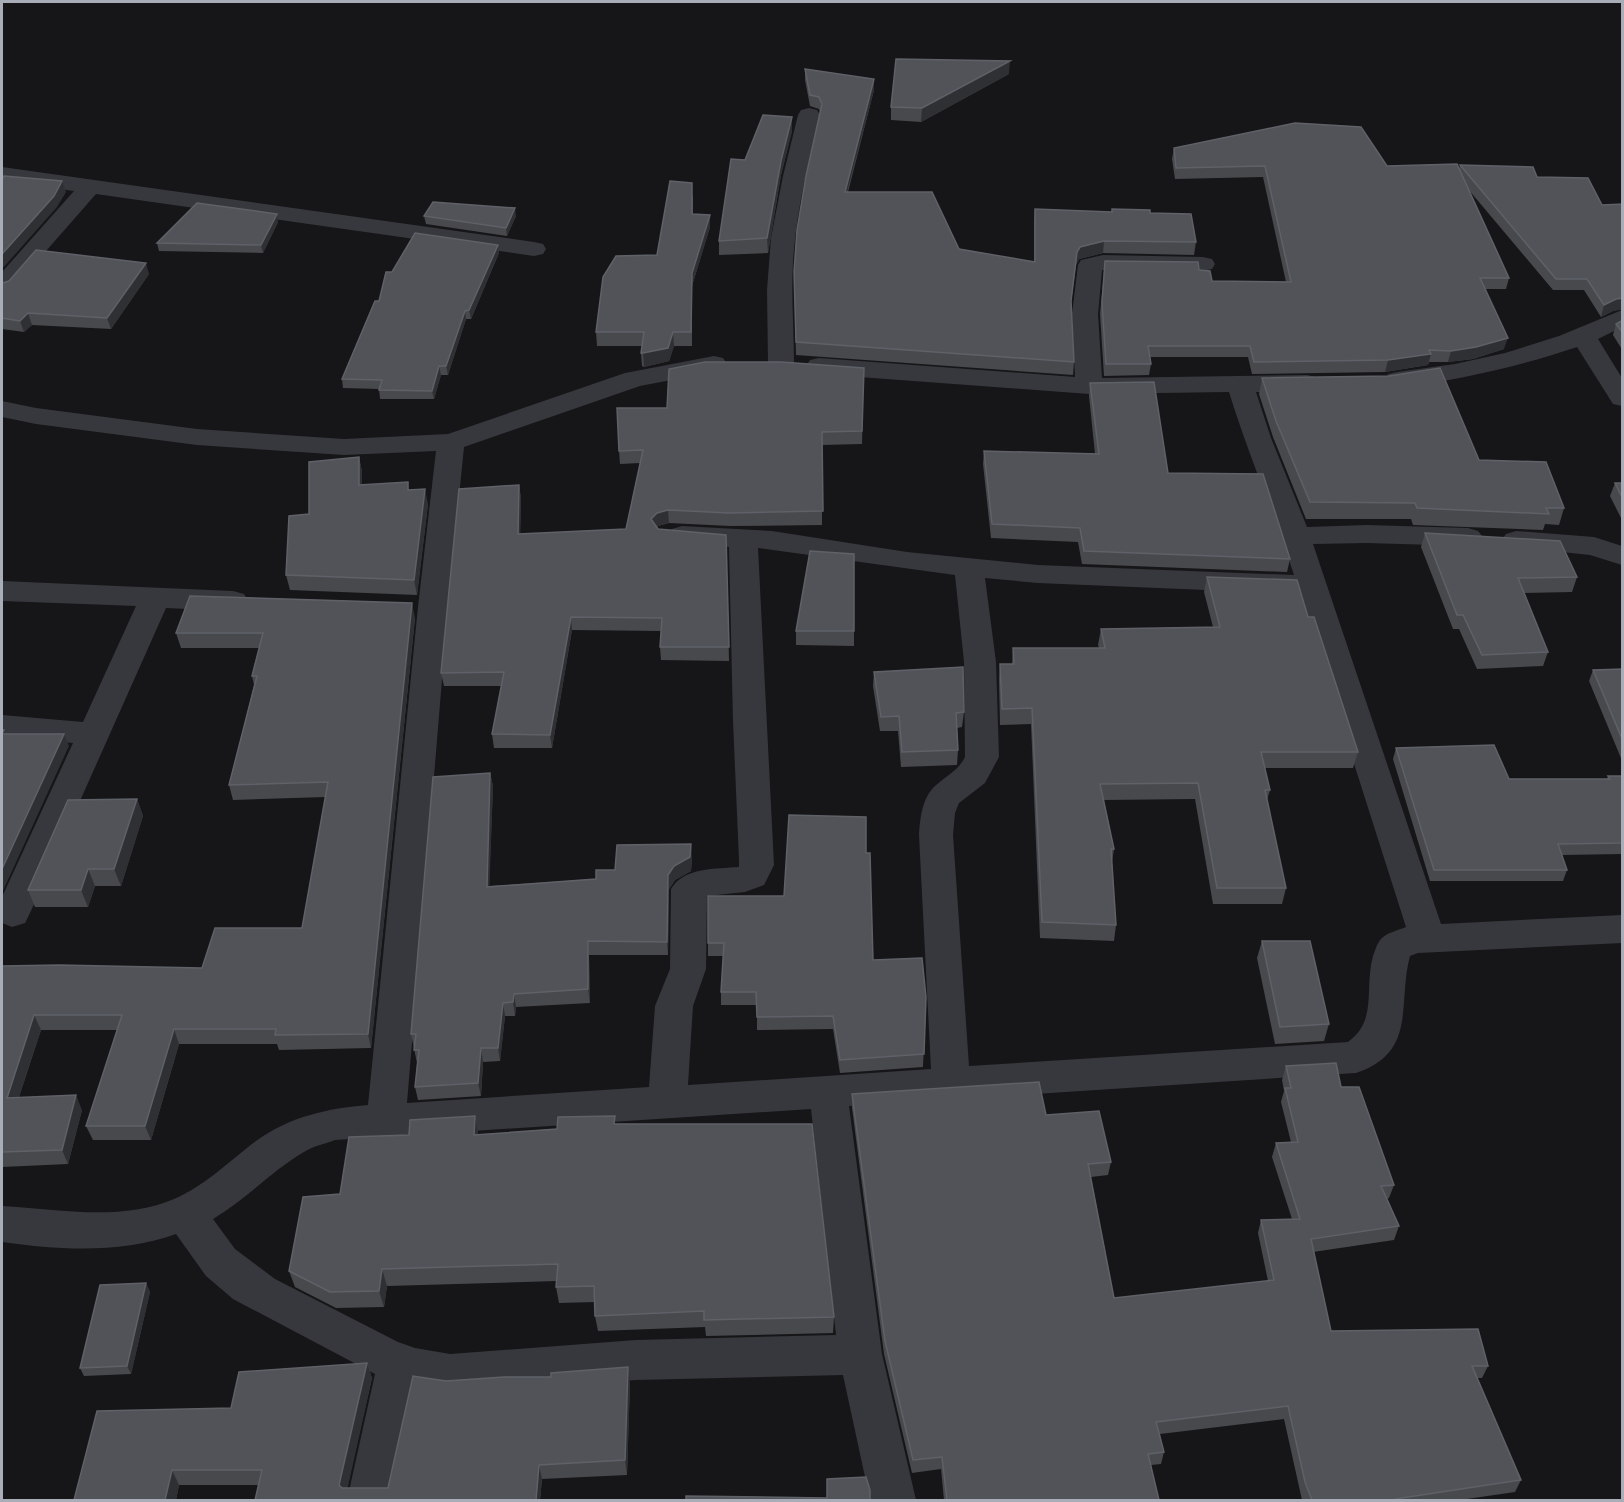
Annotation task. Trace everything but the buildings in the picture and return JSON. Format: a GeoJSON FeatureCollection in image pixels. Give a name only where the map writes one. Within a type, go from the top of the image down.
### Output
{"type":"FeatureCollection","features":[{"type":"Feature","properties":{"kind":"street"},"geometry":{"type":"LineString","coordinates":[[759,364],[780,278],[785,227],[797,159],[809,115]]}},
{"type":"Feature","properties":{"kind":"street"},"geometry":{"type":"LineString","coordinates":[[2,174],[534,249]]}},
{"type":"Feature","properties":{"kind":"street"},"geometry":{"type":"LineString","coordinates":[[2,286],[91,186]]}},
{"type":"Feature","properties":{"kind":"street"},"geometry":{"type":"LineString","coordinates":[[1089,386],[1085,314],[1090,265],[1103,262],[1203,264]]}},
{"type":"Feature","properties":{"kind":"street"},"geometry":{"type":"LineString","coordinates":[[1374,382],[1476,369],[1583,336],[1623,318]]}},
{"type":"Feature","properties":{"kind":"street"},"geometry":{"type":"LineString","coordinates":[[1583,336],[1623,398]]}},
{"type":"Feature","properties":{"kind":"street"},"geometry":{"type":"LineString","coordinates":[[2,409],[36,416],[197,437],[344,447],[451,442],[634,378],[705,364],[759,364],[1089,386],[1329,382]]}},
{"type":"Feature","properties":{"kind":"street"},"geometry":{"type":"LineString","coordinates":[[1240,384],[1257,438],[1296,536],[1310,585],[1428,939]]}},
{"type":"Feature","properties":{"kind":"street"},"geometry":{"type":"LineString","coordinates":[[386,1119],[421,607],[451,442]]}},
{"type":"Feature","properties":{"kind":"street"},"geometry":{"type":"LineString","coordinates":[[669,534],[772,540],[907,561],[969,567],[1129,579],[1310,585]]}},
{"type":"Feature","properties":{"kind":"street"},"geometry":{"type":"LineString","coordinates":[[1296,536],[1431,536],[1568,543],[1594,546],[1623,556]]}},
{"type":"Feature","properties":{"kind":"street"},"geometry":{"type":"LineString","coordinates":[[667,1102],[674,1006],[688,969],[689,889],[696,884],[715,880],[740,881],[751,878],[755,872],[758,853],[749,721],[743,539]]}},
{"type":"Feature","properties":{"kind":"street"},"geometry":{"type":"LineString","coordinates":[[951,1083],[936,835],[938,813],[945,796],[973,775],[982,757],[980,662],[969,567]]}},
{"type":"Feature","properties":{"kind":"street"},"geometry":{"type":"LineString","coordinates":[[2,591],[256,602]]}},
{"type":"Feature","properties":{"kind":"street"},"geometry":{"type":"LineString","coordinates":[[12,913],[156,597]]}},
{"type":"Feature","properties":{"kind":"street"},"geometry":{"type":"LineString","coordinates":[[2,726],[94,734]]}},
{"type":"Feature","properties":{"kind":"street"},"geometry":{"type":"LineString","coordinates":[[2,1224],[71,1232],[132,1229],[185,1213],[213,1198],[292,1139],[335,1124],[1356,1057],[1376,1042],[1386,1016],[1388,970],[1394,948],[1413,939],[1623,929]]}},
{"type":"Feature","properties":{"kind":"street"},"geometry":{"type":"LineString","coordinates":[[828,1091],[860,1354],[893,1500]]}},
{"type":"Feature","properties":{"kind":"street"},"geometry":{"type":"LineString","coordinates":[[185,1213],[224,1267],[266,1298],[318,1322],[399,1365],[426,1373],[450,1374],[636,1360],[860,1354]]}},
{"type":"Feature","properties":{"kind":"street"},"geometry":{"type":"LineString","coordinates":[[370,1500],[399,1365]]}}]}
